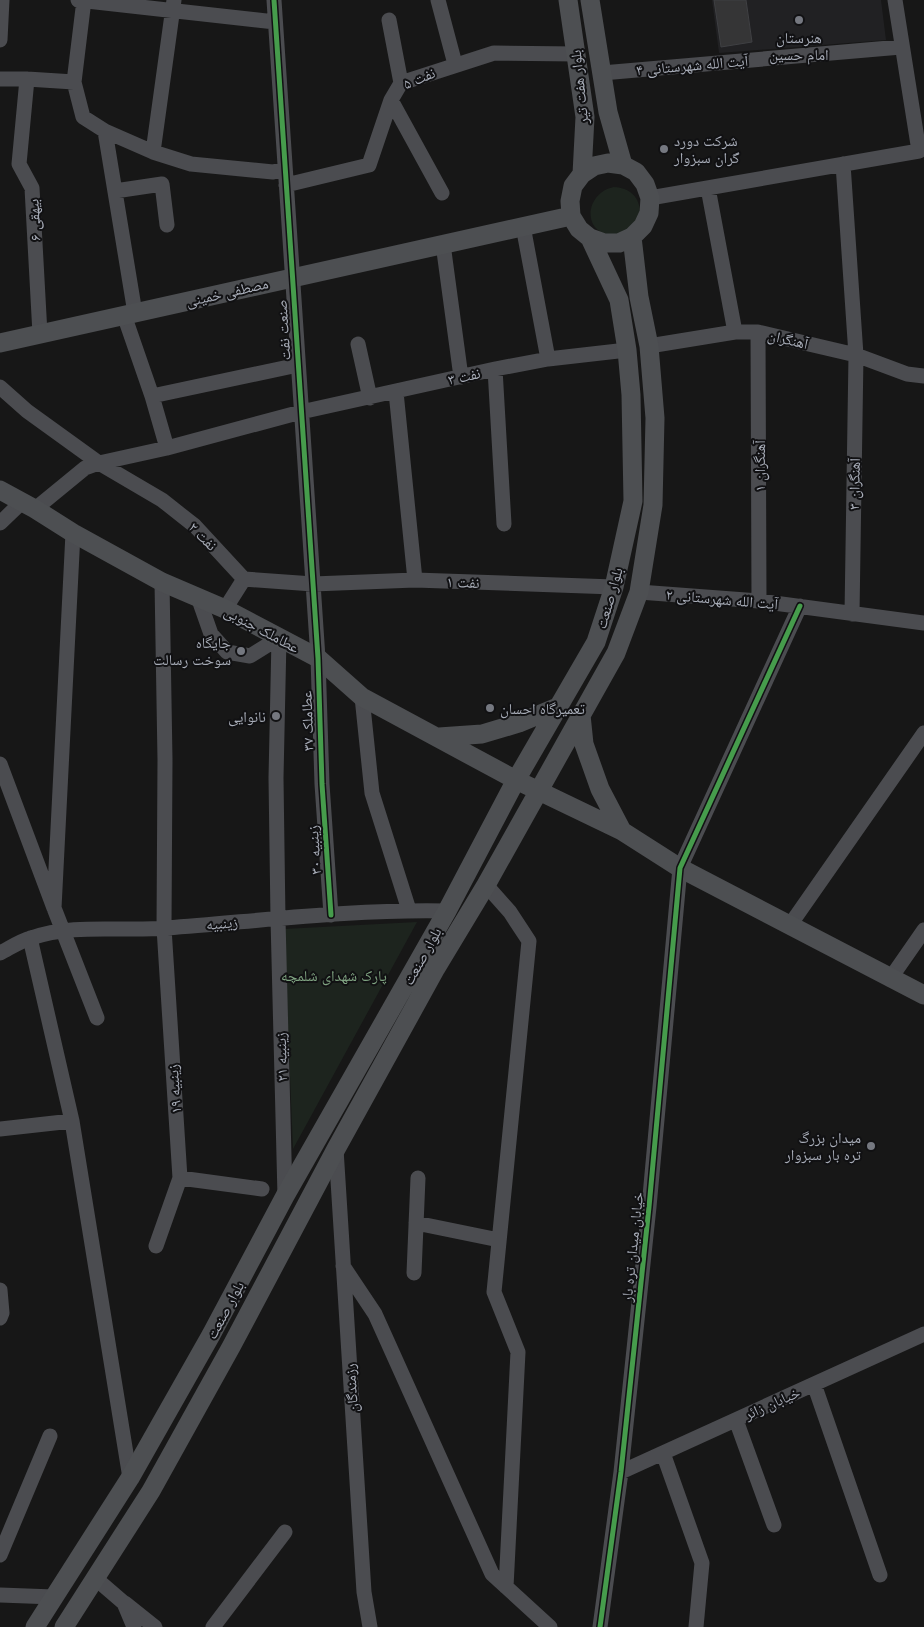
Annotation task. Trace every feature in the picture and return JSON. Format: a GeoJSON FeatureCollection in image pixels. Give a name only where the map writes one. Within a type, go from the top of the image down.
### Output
{"type":"FeatureCollection","features":[{"type":"Feature","properties":{"kind":"main road","name":"بلوار هفت تیر"},"geometry":{"type":"LineString","coordinates":[[568,0],[585,117],[582,174]]}},
{"type":"Feature","properties":{"kind":"main road","name":"بلوار هفت تیر"},"geometry":{"type":"LineString","coordinates":[[590,0],[608,112],[623,165]]}},
{"type":"Feature","properties":{"kind":"main road"},"geometry":{"type":"LineString","coordinates":[[608,163],[623,165],[636,172],[645,184],[650,198],[649,213],[643,226],[632,237],[619,242],[604,243],[590,238],[578,229],[572,216],[570,201],[573,186],[582,174],[594,166],[608,163]]}},
{"type":"Feature","properties":{"kind":"main road","name":"مصطفی خمینی"},"geometry":{"type":"LineString","coordinates":[[0,343],[572,216]]}},
{"type":"Feature","properties":{"kind":"main road","name":"بلوار صنعت"},"geometry":{"type":"LineString","coordinates":[[64,1627],[151,1491],[436,968],[486,885],[616,653],[639,592],[653,505],[655,418],[649,346],[639,297],[632,237]]}},
{"type":"Feature","properties":{"kind":"main road","name":"بلوار صنعت"},"geometry":{"type":"LineString","coordinates":[[35,1627],[130,1478],[211,1335],[285,1196],[447,911],[516,780],[596,642],[614,587],[633,501],[631,395],[627,350],[619,300],[590,238]]}},
{"type":"Feature","properties":{"kind":"main road","name":"عطاملک جنوبی"},"geometry":{"type":"LineString","coordinates":[[0,490],[162,582],[225,609],[318,658],[362,697],[516,780],[622,831],[680,868],[890,979],[924,995]]}},
{"type":"Feature","properties":{"kind":"main road"},"geometry":{"type":"LineString","coordinates":[[596,642],[616,653]]}},
{"type":"Feature","properties":{"kind":"main road"},"geometry":{"type":"LineString","coordinates":[[438,737],[482,734],[519,723],[560,706]]}},
{"type":"Feature","properties":{"kind":"main road"},"geometry":{"type":"LineString","coordinates":[[581,715],[584,744],[600,789],[622,831]]}},
{"type":"Feature","properties":{"kind":"main road"},"geometry":{"type":"LineString","coordinates":[[420,959],[436,968]]}},
{"type":"Feature","properties":{"kind":"main road"},"geometry":{"type":"LineString","coordinates":[[211,1335],[231,1347]]}},
{"type":"Feature","properties":{"kind":"street"},"geometry":{"type":"LineString","coordinates":[[0,40],[2,0]]}},
{"type":"Feature","properties":{"kind":"street"},"geometry":{"type":"LineString","coordinates":[[78,0],[174,5],[275,22]]}},
{"type":"Feature","properties":{"kind":"street"},"geometry":{"type":"LineString","coordinates":[[84,0],[74,82],[83,117],[105,131],[153,152],[191,164],[273,172],[285,169]]}},
{"type":"Feature","properties":{"kind":"street","name":"صنعت نفت"},"geometry":{"type":"LineString","coordinates":[[274,0],[318,658]]}},
{"type":"Feature","properties":{"kind":"street"},"geometry":{"type":"LineString","coordinates":[[438,0],[455,64]]}},
{"type":"Feature","properties":{"kind":"street"},"geometry":{"type":"LineString","coordinates":[[650,198],[921,149],[901,47],[895,0]]}},
{"type":"Feature","properties":{"kind":"street"},"geometry":{"type":"LineString","coordinates":[[153,152],[174,5]]}},
{"type":"Feature","properties":{"kind":"street"},"geometry":{"type":"LineString","coordinates":[[388,20],[401,83]]}},
{"type":"Feature","properties":{"kind":"street","name":"آیت الله شهرستانی ۴"},"geometry":{"type":"LineString","coordinates":[[602,73],[901,47]]}},
{"type":"Feature","properties":{"kind":"street","name":"نفت ۵"},"geometry":{"type":"LineString","coordinates":[[286,184],[369,165],[390,100],[401,83],[455,64],[494,53],[577,54]]}},
{"type":"Feature","properties":{"kind":"street"},"geometry":{"type":"LineString","coordinates":[[0,80],[27,79],[74,82]]}},
{"type":"Feature","properties":{"kind":"street","name":"بیهقی ۶"},"geometry":{"type":"LineString","coordinates":[[27,79],[20,164],[32,188],[40,334]]}},
{"type":"Feature","properties":{"kind":"street"},"geometry":{"type":"LineString","coordinates":[[390,100],[442,193]]}},
{"type":"Feature","properties":{"kind":"street"},"geometry":{"type":"LineString","coordinates":[[105,131],[115,191],[130,314],[167,448]]}},
{"type":"Feature","properties":{"kind":"street","name":"آهنگران ۳"},"geometry":{"type":"LineString","coordinates":[[843,164],[856,354],[852,614]]}},
{"type":"Feature","properties":{"kind":"street"},"geometry":{"type":"LineString","coordinates":[[115,191],[162,184],[167,225]]}},
{"type":"Feature","properties":{"kind":"street"},"geometry":{"type":"LineString","coordinates":[[708,188],[735,332]]}},
{"type":"Feature","properties":{"kind":"street"},"geometry":{"type":"LineString","coordinates":[[523,226],[548,359]]}},
{"type":"Feature","properties":{"kind":"street"},"geometry":{"type":"LineString","coordinates":[[443,244],[461,377]]}},
{"type":"Feature","properties":{"kind":"street","name":"آهنگران"},"geometry":{"type":"LineString","coordinates":[[649,346],[735,332],[758,332],[856,354],[907,374],[924,376]]}},
{"type":"Feature","properties":{"kind":"street","name":"آهنگران ۱"},"geometry":{"type":"LineString","coordinates":[[758,332],[759,600]]}},
{"type":"Feature","properties":{"kind":"street"},"geometry":{"type":"LineString","coordinates":[[358,344],[370,398]]}},
{"type":"Feature","properties":{"kind":"street","name":"نفت ۳"},"geometry":{"type":"LineString","coordinates":[[92,465],[167,448],[301,412],[495,369],[548,359],[627,350]]}},
{"type":"Feature","properties":{"kind":"street"},"geometry":{"type":"LineString","coordinates":[[152,396],[298,365]]}},
{"type":"Feature","properties":{"kind":"street"},"geometry":{"type":"LineString","coordinates":[[495,369],[504,524]]}},
{"type":"Feature","properties":{"kind":"street","name":"نفت ۲"},"geometry":{"type":"LineString","coordinates":[[0,387],[27,412],[92,465],[162,500],[195,526],[244,579]]}},
{"type":"Feature","properties":{"kind":"street"},"geometry":{"type":"LineString","coordinates":[[396,392],[415,580]]}},
{"type":"Feature","properties":{"kind":"street"},"geometry":{"type":"LineString","coordinates":[[0,523],[92,465]]}},
{"type":"Feature","properties":{"kind":"street"},"geometry":{"type":"LineString","coordinates":[[54,908],[73,533]]}},
{"type":"Feature","properties":{"kind":"street"},"geometry":{"type":"LineString","coordinates":[[225,609],[244,579],[313,584]]}},
{"type":"Feature","properties":{"kind":"street","name":"نفت ۱"},"geometry":{"type":"LineString","coordinates":[[313,584],[415,580],[614,587]]}},
{"type":"Feature","properties":{"kind":"street","name":"زینبیه ۱۹"},"geometry":{"type":"LineString","coordinates":[[156,1246],[180,1178],[164,928],[166,760],[162,582]]}},
{"type":"Feature","properties":{"kind":"street","name":"آیت الله شهرستانی ۲"},"geometry":{"type":"LineString","coordinates":[[639,592],[759,600],[924,623]]}},
{"type":"Feature","properties":{"kind":"street"},"geometry":{"type":"LineString","coordinates":[[198,597],[211,634],[227,652],[250,656],[279,638]]}},
{"type":"Feature","properties":{"kind":"street","name":"خیابان میدان تره بار"},"geometry":{"type":"LineString","coordinates":[[600,1627],[620,1472],[649,1207],[680,868],[800,606]]}},
{"type":"Feature","properties":{"kind":"street","name":"زینبیه ۲۱"},"geometry":{"type":"LineString","coordinates":[[279,638],[276,778],[285,1196]]}},
{"type":"Feature","properties":{"kind":"street","name":"عطاملک ۳۷"},"geometry":{"type":"LineString","coordinates":[[318,658],[322,784]]}},
{"type":"Feature","properties":{"kind":"street"},"geometry":{"type":"LineString","coordinates":[[362,697],[372,793],[408,910]]}},
{"type":"Feature","properties":{"kind":"street"},"geometry":{"type":"LineString","coordinates":[[790,926],[924,733]]}},
{"type":"Feature","properties":{"kind":"street"},"geometry":{"type":"LineString","coordinates":[[2,770],[97,1018]]}},
{"type":"Feature","properties":{"kind":"street","name":"زینبیه ۳۰"},"geometry":{"type":"LineString","coordinates":[[322,784],[331,915]]}},
{"type":"Feature","properties":{"kind":"street"},"geometry":{"type":"LineString","coordinates":[[486,885],[510,912],[529,941],[494,1292],[518,1352],[506,1587]]}},
{"type":"Feature","properties":{"kind":"street","name":"زینبیه"},"geometry":{"type":"LineString","coordinates":[[0,953],[30,938],[64,930],[164,928],[408,910],[447,911]]}},
{"type":"Feature","properties":{"kind":"street"},"geometry":{"type":"LineString","coordinates":[[890,979],[924,930]]}},
{"type":"Feature","properties":{"kind":"street"},"geometry":{"type":"LineString","coordinates":[[30,938],[72,1121],[130,1478]]}},
{"type":"Feature","properties":{"kind":"street"},"geometry":{"type":"LineString","coordinates":[[0,1129],[72,1121]]}},
{"type":"Feature","properties":{"kind":"street","name":"رزمندگان"},"geometry":{"type":"LineString","coordinates":[[336,1149],[363,1582],[370,1627]]}},
{"type":"Feature","properties":{"kind":"street"},"geometry":{"type":"LineString","coordinates":[[180,1178],[262,1189]]}},
{"type":"Feature","properties":{"kind":"street"},"geometry":{"type":"LineString","coordinates":[[414,1273],[418,1178]]}},
{"type":"Feature","properties":{"kind":"street"},"geometry":{"type":"LineString","coordinates":[[416,1223],[499,1240]]}},
{"type":"Feature","properties":{"kind":"street"},"geometry":{"type":"LineString","coordinates":[[343,1265],[375,1314],[492,1574],[550,1627]]}},
{"type":"Feature","properties":{"kind":"street"},"geometry":{"type":"LineString","coordinates":[[0,1290],[2,1313],[0,1318]]}},
{"type":"Feature","properties":{"kind":"street","name":"خیابان زائر"},"geometry":{"type":"LineString","coordinates":[[620,1472],[924,1334]]}},
{"type":"Feature","properties":{"kind":"street"},"geometry":{"type":"LineString","coordinates":[[814,1384],[880,1575]]}},
{"type":"Feature","properties":{"kind":"street"},"geometry":{"type":"LineString","coordinates":[[736,1420],[774,1525]]}},
{"type":"Feature","properties":{"kind":"street"},"geometry":{"type":"LineString","coordinates":[[0,1555],[50,1436]]}},
{"type":"Feature","properties":{"kind":"street"},"geometry":{"type":"LineString","coordinates":[[663,1453],[702,1563],[696,1627]]}},
{"type":"Feature","properties":{"kind":"street"},"geometry":{"type":"LineString","coordinates":[[212,1627],[285,1532]]}},
{"type":"Feature","properties":{"kind":"street"},"geometry":{"type":"LineString","coordinates":[[95,1578],[155,1627]]}},
{"type":"Feature","properties":{"kind":"street"},"geometry":{"type":"LineString","coordinates":[[0,1595],[54,1597]]}},
{"type":"Feature","properties":{"kind":"street"},"geometry":{"type":"LineString","coordinates":[[124,1603],[134,1627]]}},
{"type":"Feature","properties":{"kind":"shaded area","name":"هنرستان امام حسین"},"geometry":{"type":"Polygon","coordinates":[[[712,0],[881,0],[886,40],[719,53],[712,0]]]}},
{"type":"Feature","properties":{"kind":"green space"},"geometry":{"type":"Polygon","coordinates":[[[614,187],[630,192],[639,204],[640,216],[625,234],[606,234],[593,225],[591,218],[593,202],[605,190],[614,187]]]}},
{"type":"Feature","properties":{"kind":"green space","name":"پارک شهدای شلمچه"},"geometry":{"type":"Polygon","coordinates":[[[417,922],[293,1149],[284,929],[417,922]]]}},
{"type":"Feature","properties":{"kind":"building"},"geometry":{"type":"Polygon","coordinates":[[[714,0],[746,0],[752,42],[721,47],[714,0]]]}},
{"type":"Feature","properties":{"kind":"cycle path"},"geometry":{"type":"LineString","coordinates":[[274,0],[318,658],[322,784],[331,915]]}},
{"type":"Feature","properties":{"kind":"cycle path"},"geometry":{"type":"LineString","coordinates":[[600,1627],[621,1472],[649,1207],[680,868],[800,606]]}},
{"type":"Feature","properties":{"kind":"place","name":"هنرستان امام حسین"},"geometry":{"type":"Point","coordinates":[799,20]}},
{"type":"Feature","properties":{"kind":"place","name":"شرکت دورد گران سبزوار"},"geometry":{"type":"Point","coordinates":[664,149]}},
{"type":"Feature","properties":{"kind":"place","name":"جایگاه سوخت رسالت"},"geometry":{"type":"Point","coordinates":[241,651]}},
{"type":"Feature","properties":{"kind":"place","name":"تعمیرگاه احسان"},"geometry":{"type":"Point","coordinates":[490,708]}},
{"type":"Feature","properties":{"kind":"place","name":"نانوایی"},"geometry":{"type":"Point","coordinates":[276,716]}},
{"type":"Feature","properties":{"kind":"place","name":"میدان بزرگ تره بار سبزوار"},"geometry":{"type":"Point","coordinates":[871,1146]}}]}
